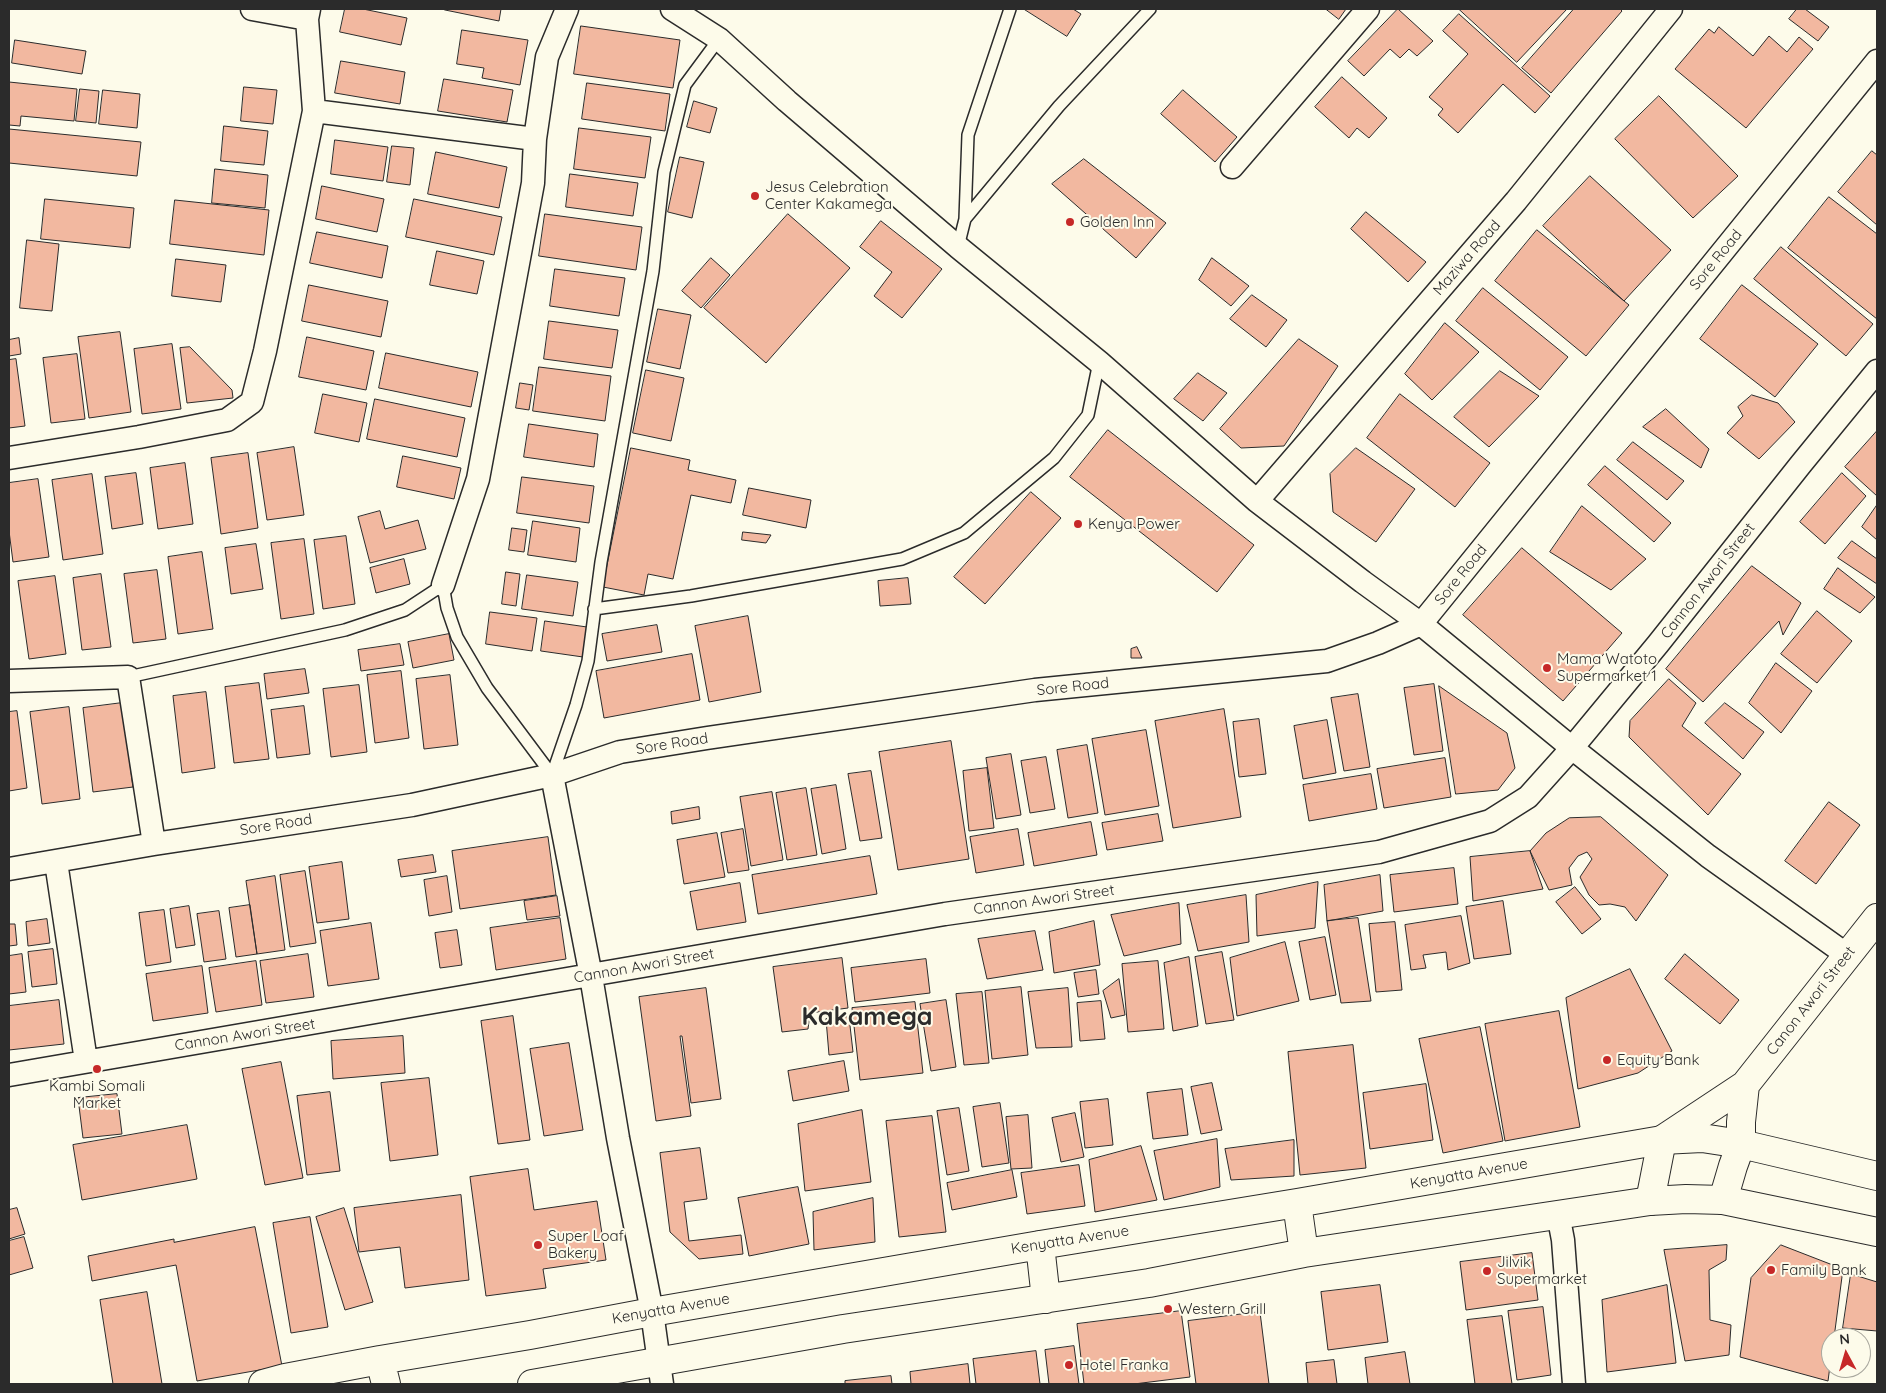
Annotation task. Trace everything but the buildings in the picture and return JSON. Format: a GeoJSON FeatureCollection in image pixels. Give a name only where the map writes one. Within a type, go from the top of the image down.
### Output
{"type":"FeatureCollection","features":[{"type":"Feature","properties":{"kind":"main road","name":"Canon Awori Street"},"geometry":{"type":"LineString","coordinates":[[1662,1140],[1745,1085],[1877,918]]}},
{"type":"Feature","properties":{"kind":"main road"},"geometry":{"type":"LineString","coordinates":[[1723,1200],[1741,1144],[1745,1085]]}},
{"type":"Feature","properties":{"kind":"main road","name":"Kenyatta Avenue"},"geometry":{"type":"LineString","coordinates":[[263,1384],[285,1378],[383,1372],[530,1335],[652,1312],[1662,1140],[1702,1138],[1741,1144],[1877,1176]]}},
{"type":"Feature","properties":{"kind":"main road"},"geometry":{"type":"LineString","coordinates":[[1650,1201],[1662,1140]]}},
{"type":"Feature","properties":{"kind":"main road"},"geometry":{"type":"LineString","coordinates":[[532,1384],[660,1373],[843,1329],[1150,1283],[1304,1253],[1650,1201],[1686,1199],[1723,1200],[1877,1232]]}},
{"type":"Feature","properties":{"kind":"main road"},"geometry":{"type":"LineString","coordinates":[[1297,1203],[1304,1253]]}},
{"type":"Feature","properties":{"kind":"main road"},"geometry":{"type":"LineString","coordinates":[[1040,1245],[1046,1298]]}},
{"type":"Feature","properties":{"kind":"street"},"geometry":{"type":"LineString","coordinates":[[9,458],[139,437],[227,420],[252,402],[266,351],[314,110],[308,14],[252,9]]}},
{"type":"Feature","properties":{"kind":"street"},"geometry":{"type":"LineString","coordinates":[[443,585],[478,478],[533,182],[535,139],[547,57],[567,9]]}},
{"type":"Feature","properties":{"kind":"street"},"geometry":{"type":"LineString","coordinates":[[672,9],[719,39],[787,101],[958,247],[1099,362],[1257,501],[1421,624],[1572,748],[1708,856],[1847,955]]}},
{"type":"Feature","properties":{"kind":"street"},"geometry":{"type":"LineString","coordinates":[[1232,167],[1368,9]]}},
{"type":"Feature","properties":{"kind":"street","name":"Maziwa Road"},"geometry":{"type":"LineString","coordinates":[[1257,501],[1516,201],[1670,9]]}},
{"type":"Feature","properties":{"kind":"street","name":"Sore Road"},"geometry":{"type":"LineString","coordinates":[[9,869],[154,844],[412,805],[552,776],[620,752],[1035,690],[1327,661],[1378,643],[1421,624],[1877,61]]}},
{"type":"Feature","properties":{"kind":"street"},"geometry":{"type":"LineString","coordinates":[[314,110],[535,139]]}},
{"type":"Feature","properties":{"kind":"street","name":"Cannon Awori Street"},"geometry":{"type":"LineString","coordinates":[[9,1075],[944,914],[1379,852],[1490,821],[1528,797],[1572,748],[1877,371]]}},
{"type":"Feature","properties":{"kind":"street"},"geometry":{"type":"LineString","coordinates":[[10,679],[128,677],[154,844]]}},
{"type":"Feature","properties":{"kind":"street"},"geometry":{"type":"LineString","coordinates":[[552,776],[591,976],[618,1138],[652,1312],[660,1373]]}},
{"type":"Feature","properties":{"kind":"street"},"geometry":{"type":"LineString","coordinates":[[56,862],[86,1061]]}},
{"type":"Feature","properties":{"kind":"street"},"geometry":{"type":"LineString","coordinates":[[1558,1214],[1563,1240],[1574,1384]]}},
{"type":"Feature","properties":{"kind":"lane"},"geometry":{"type":"LineString","coordinates":[[958,247],[964,219],[968,135],[1010,9]]}},
{"type":"Feature","properties":{"kind":"lane"},"geometry":{"type":"LineString","coordinates":[[964,219],[1059,106],[1150,9]]}},
{"type":"Feature","properties":{"kind":"lane"},"geometry":{"type":"LineString","coordinates":[[552,776],[576,705],[585,669],[601,562],[654,271],[664,172],[685,86],[719,39]]}},
{"type":"Feature","properties":{"kind":"lane"},"geometry":{"type":"LineString","coordinates":[[594,609],[692,596],[902,559],[964,533],[1054,458],[1088,415],[1099,362]]}},
{"type":"Feature","properties":{"kind":"lane"},"geometry":{"type":"LineString","coordinates":[[128,677],[345,630],[405,610],[443,585],[447,608],[457,637],[487,688],[552,776]]}},
{"type":"Feature","properties":{"kind":"place","name":"Jesus Celebration Center Kakamega"},"geometry":{"type":"Point","coordinates":[755,196]}},
{"type":"Feature","properties":{"kind":"place","name":"Golden Inn"},"geometry":{"type":"Point","coordinates":[1070,222]}},
{"type":"Feature","properties":{"kind":"place","name":"Kenya Power"},"geometry":{"type":"Point","coordinates":[1078,524]}},
{"type":"Feature","properties":{"kind":"place","name":"Mama Watoto Supermarket 1"},"geometry":{"type":"Point","coordinates":[1547,668]}},
{"type":"Feature","properties":{"kind":"place","name":"Equity Bank"},"geometry":{"type":"Point","coordinates":[1607,1060]}},
{"type":"Feature","properties":{"kind":"place","name":"Kambi Somali Market"},"geometry":{"type":"Point","coordinates":[97,1069]}},
{"type":"Feature","properties":{"kind":"place","name":"Super Loaf Bakery"},"geometry":{"type":"Point","coordinates":[538,1245]}},
{"type":"Feature","properties":{"kind":"place","name":"Family Bank"},"geometry":{"type":"Point","coordinates":[1771,1270]}},
{"type":"Feature","properties":{"kind":"place","name":"Jilvik Supermarket"},"geometry":{"type":"Point","coordinates":[1487,1271]}},
{"type":"Feature","properties":{"kind":"place","name":"Western Grill"},"geometry":{"type":"Point","coordinates":[1168,1309]}},
{"type":"Feature","properties":{"kind":"place","name":"Hotel Franka"},"geometry":{"type":"Point","coordinates":[1069,1365]}},
{"type":"Feature","properties":{"kind":"district","name":"Kakamega"},"geometry":{"type":"Point","coordinates":[867,1017]}}]}
